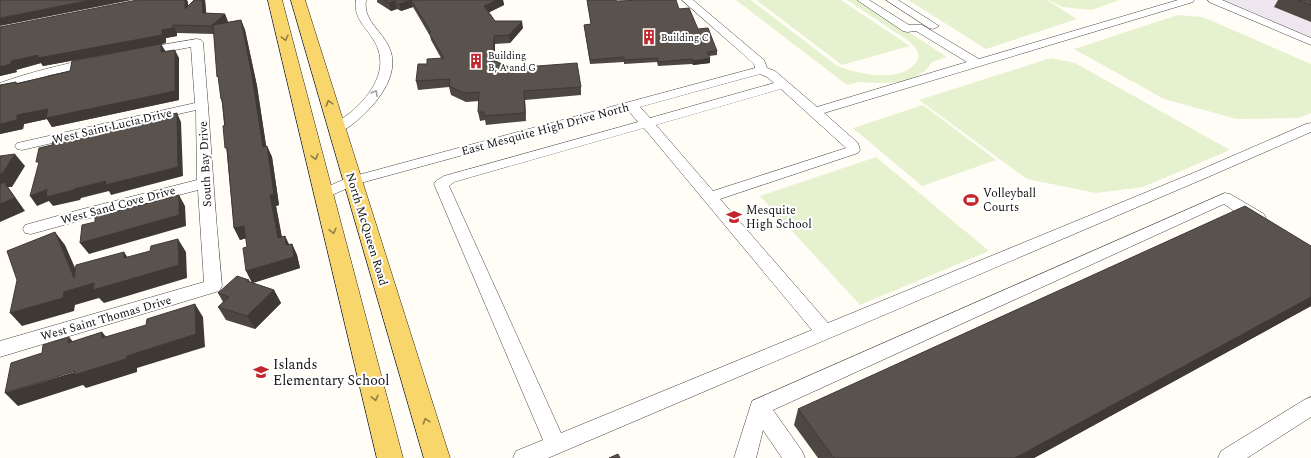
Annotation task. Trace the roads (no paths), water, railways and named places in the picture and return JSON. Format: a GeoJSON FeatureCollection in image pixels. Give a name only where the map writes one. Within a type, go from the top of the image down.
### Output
{"type":"FeatureCollection","features":[{"type":"Feature","properties":{"kind":"main road"},"geometry":{"type":"LineString","coordinates":[[275,0],[390,458]]}},
{"type":"Feature","properties":{"kind":"main road","name":"North McQueen Road"},"geometry":{"type":"LineString","coordinates":[[298,0],[437,458]]}},
{"type":"Feature","properties":{"kind":"street"},"geometry":{"type":"LineString","coordinates":[[337,128],[350,120],[371,101],[381,84],[386,68],[386,51],[375,32],[365,21],[362,13],[361,0]]}},
{"type":"Feature","properties":{"kind":"street"},"geometry":{"type":"LineString","coordinates":[[687,0],[853,146],[853,150],[710,197]]}},
{"type":"Feature","properties":{"kind":"street"},"geometry":{"type":"LineString","coordinates":[[862,0],[907,29],[918,26],[982,62]]}},
{"type":"Feature","properties":{"kind":"street"},"geometry":{"type":"LineString","coordinates":[[891,0],[982,62]]}},
{"type":"Feature","properties":{"kind":"street"},"geometry":{"type":"LineString","coordinates":[[814,112],[1189,0]]}},
{"type":"Feature","properties":{"kind":"street"},"geometry":{"type":"LineString","coordinates":[[1213,0],[1311,42]]}},
{"type":"Feature","properties":{"kind":"street","name":"South Bay Drive"},"geometry":{"type":"LineString","coordinates":[[128,55],[197,42],[202,106],[205,183],[213,286]]}},
{"type":"Feature","properties":{"kind":"street"},"geometry":{"type":"LineString","coordinates":[[0,87],[67,67],[105,59]]}},
{"type":"Feature","properties":{"kind":"street","name":"East Mesquite High Drive North"},"geometry":{"type":"LineString","coordinates":[[324,193],[352,181],[632,106],[761,66]]}},
{"type":"Feature","properties":{"kind":"street"},"geometry":{"type":"LineString","coordinates":[[555,444],[441,184],[448,179],[783,85]]}},
{"type":"Feature","properties":{"kind":"street","name":"West Saint Lucia Drive"},"geometry":{"type":"LineString","coordinates":[[22,146],[202,106]]}},
{"type":"Feature","properties":{"kind":"street"},"geometry":{"type":"LineString","coordinates":[[632,106],[825,332]]}},
{"type":"Feature","properties":{"kind":"street"},"geometry":{"type":"LineString","coordinates":[[524,458],[1203,174],[1311,126]]}},
{"type":"Feature","properties":{"kind":"street","name":"West Sand Cove Drive"},"geometry":{"type":"LineString","coordinates":[[31,229],[79,215],[205,183]]}},
{"type":"Feature","properties":{"kind":"street"},"geometry":{"type":"LineString","coordinates":[[759,407],[1225,198],[1271,226]]}},
{"type":"Feature","properties":{"kind":"street","name":"West Saint Thomas Drive"},"geometry":{"type":"LineString","coordinates":[[0,350],[213,286]]}},
{"type":"Feature","properties":{"kind":"street"},"geometry":{"type":"LineString","coordinates":[[1229,458],[1311,406]]}},
{"type":"Feature","properties":{"kind":"street"},"geometry":{"type":"LineString","coordinates":[[745,458],[759,407]]}},
{"type":"Feature","properties":{"kind":"street"},"geometry":{"type":"LineString","coordinates":[[759,407],[794,458]]}},
{"type":"Feature","properties":{"kind":"place","name":"Building C"},"geometry":{"type":"Point","coordinates":[649,37]}},
{"type":"Feature","properties":{"kind":"place","name":"Building B, A and G"},"geometry":{"type":"Point","coordinates":[476,61]}},
{"type":"Feature","properties":{"kind":"place","name":"Volleyball Courts"},"geometry":{"type":"Point","coordinates":[971,200]}},
{"type":"Feature","properties":{"kind":"place","name":"Mesquite High School"},"geometry":{"type":"Point","coordinates":[734,217]}},
{"type":"Feature","properties":{"kind":"place","name":"Islands Elementary School"},"geometry":{"type":"Point","coordinates":[261,372]}}]}
